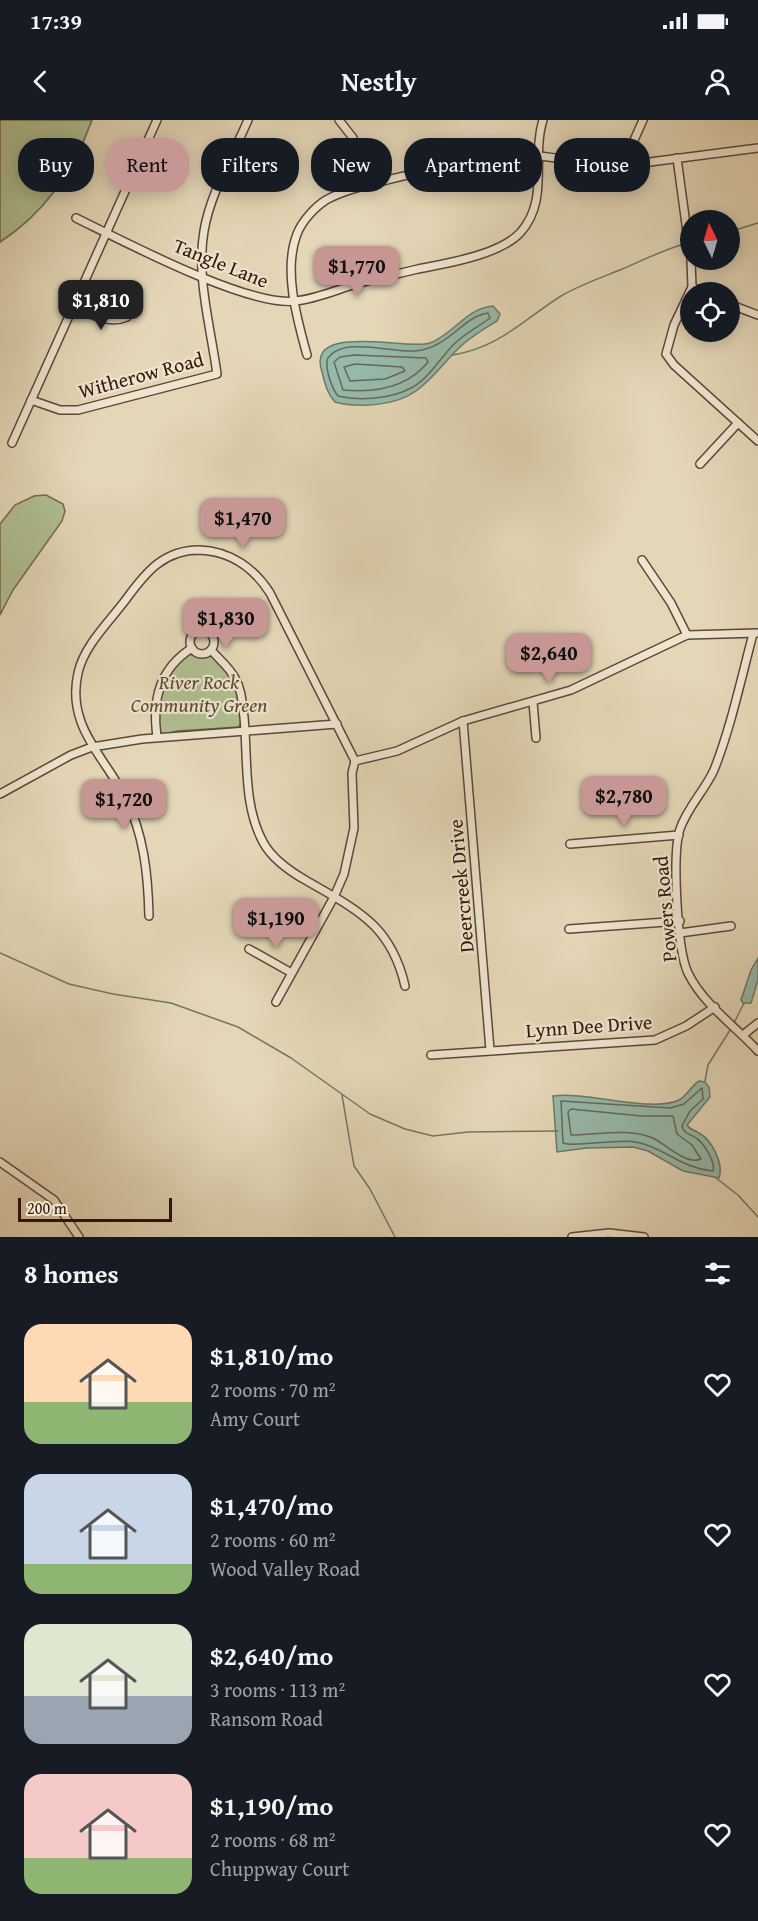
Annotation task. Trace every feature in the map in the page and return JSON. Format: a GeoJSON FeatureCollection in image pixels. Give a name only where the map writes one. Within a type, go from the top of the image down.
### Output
{"type":"FeatureCollection","features":[{"type":"Feature","properties":{"kind":"street"},"geometry":{"type":"LineString","coordinates":[[12,443],[158,120]]}},
{"type":"Feature","properties":{"kind":"street","name":"Witherow Road"},"geometry":{"type":"LineString","coordinates":[[31,400],[60,410],[78,410],[217,374],[204,276],[204,232],[208,214],[248,120]]}},
{"type":"Feature","properties":{"kind":"street"},"geometry":{"type":"LineString","coordinates":[[339,120],[353,138]]}},
{"type":"Feature","properties":{"kind":"street","name":"Tangle Lane"},"geometry":{"type":"LineString","coordinates":[[540,138],[543,120]]}},
{"type":"Feature","properties":{"kind":"street"},"geometry":{"type":"LineString","coordinates":[[635,138],[643,120]]}},
{"type":"Feature","properties":{"kind":"street"},"geometry":{"type":"LineString","coordinates":[[650,162],[758,148]]}},
{"type":"Feature","properties":{"kind":"street"},"geometry":{"type":"LineString","coordinates":[[677,158],[684,210]]}},
{"type":"Feature","properties":{"kind":"street"},"geometry":{"type":"LineString","coordinates":[[307,355],[295,302],[292,255],[300,227],[324,201],[349,192]]}},
{"type":"Feature","properties":{"kind":"street","name":"Tangle Lane"},"geometry":{"type":"LineString","coordinates":[[76,218],[256,298],[295,302],[499,248],[520,233],[533,212],[539,192]]}},
{"type":"Feature","properties":{"kind":"street"},"geometry":{"type":"LineString","coordinates":[[74,308],[108,320],[118,321],[127,317]]}},
{"type":"Feature","properties":{"kind":"street"},"geometry":{"type":"LineString","coordinates":[[740,308],[758,315]]}},
{"type":"Feature","properties":{"kind":"street"},"geometry":{"type":"LineString","coordinates":[[680,312],[666,354],[674,365],[758,441]]}},
{"type":"Feature","properties":{"kind":"street"},"geometry":{"type":"LineString","coordinates":[[700,464],[738,423]]}},
{"type":"Feature","properties":{"kind":"street"},"geometry":{"type":"LineString","coordinates":[[149,916],[147,873],[138,833],[125,797],[92,747],[80,718],[76,697],[78,673],[88,650],[151,566],[168,556],[205,550],[233,558],[263,582],[337,724],[354,762],[352,841],[334,897],[290,972],[276,1002]]}},
{"type":"Feature","properties":{"kind":"street"},"geometry":{"type":"LineString","coordinates":[[642,560],[671,603],[687,635]]}},
{"type":"Feature","properties":{"kind":"street"},"geometry":{"type":"LineString","coordinates":[[192,648],[192,635],[204,630],[214,638],[211,650]]}},
{"type":"Feature","properties":{"kind":"street"},"geometry":{"type":"LineString","coordinates":[[354,762],[397,751],[463,721],[571,690],[687,635],[755,634]]}},
{"type":"Feature","properties":{"kind":"street","name":"Powers Road"},"geometry":{"type":"LineString","coordinates":[[715,1007],[702,994],[687,970],[680,933],[676,865],[679,835],[714,770],[755,634]]}},
{"type":"Feature","properties":{"kind":"street"},"geometry":{"type":"LineString","coordinates":[[157,737],[157,692],[169,668],[179,656],[192,648]]}},
{"type":"Feature","properties":{"kind":"street"},"geometry":{"type":"LineString","coordinates":[[192,648],[201,654],[211,650]]}},
{"type":"Feature","properties":{"kind":"street"},"geometry":{"type":"LineString","coordinates":[[211,650],[234,676],[239,686],[245,731],[250,809],[264,845],[278,861],[296,875],[371,920],[386,937],[397,957],[405,986]]}},
{"type":"Feature","properties":{"kind":"street"},"geometry":{"type":"LineString","coordinates":[[533,702],[536,738]]}},
{"type":"Feature","properties":{"kind":"street","name":"Deercreek Drive"},"geometry":{"type":"LineString","coordinates":[[463,721],[490,1050]]}},
{"type":"Feature","properties":{"kind":"street"},"geometry":{"type":"LineString","coordinates":[[0,794],[71,754],[92,747],[157,737],[337,724]]}},
{"type":"Feature","properties":{"kind":"street"},"geometry":{"type":"LineString","coordinates":[[570,844],[679,835]]}},
{"type":"Feature","properties":{"kind":"street"},"geometry":{"type":"LineString","coordinates":[[568,929],[680,921]]}},
{"type":"Feature","properties":{"kind":"street"},"geometry":{"type":"LineString","coordinates":[[680,933],[731,926]]}},
{"type":"Feature","properties":{"kind":"street"},"geometry":{"type":"LineString","coordinates":[[249,949],[290,972]]}},
{"type":"Feature","properties":{"kind":"street"},"geometry":{"type":"LineString","coordinates":[[715,1007],[758,1051]]}},
{"type":"Feature","properties":{"kind":"street","name":"Lynn Dee Drive"},"geometry":{"type":"LineString","coordinates":[[431,1055],[655,1040],[680,1030],[715,1007]]}},
{"type":"Feature","properties":{"kind":"street"},"geometry":{"type":"LineString","coordinates":[[743,1035],[758,1023]]}},
{"type":"Feature","properties":{"kind":"street"},"geometry":{"type":"LineString","coordinates":[[0,1162],[54,1200],[79,1237]]}},
{"type":"Feature","properties":{"kind":"street"},"geometry":{"type":"LineString","coordinates":[[572,1237],[628,1233],[644,1237]]}},
{"type":"Feature","properties":{"kind":"green space"},"geometry":{"type":"Polygon","coordinates":[[[0,120],[92,120],[85,138],[18,138],[18,192],[54,192],[31,218],[0,242],[0,120]]]}},
{"type":"Feature","properties":{"kind":"green space"},"geometry":{"type":"Polygon","coordinates":[[[46,495],[63,504],[65,511],[62,521],[13,590],[0,615],[0,524],[15,505],[34,496],[46,495]]]}},
{"type":"Feature","properties":{"kind":"green space","name":"River Rock Community Green"},"geometry":{"type":"Polygon","coordinates":[[[188,654],[212,657],[225,668],[239,699],[241,719],[239,727],[177,731],[163,735],[160,733],[159,710],[163,689],[172,671],[188,654]]]}},
{"type":"Feature","properties":{"kind":"water"},"geometry":{"type":"Polygon","coordinates":[[[493,306],[500,314],[497,321],[463,344],[428,381],[408,396],[388,403],[355,405],[335,402],[330,395],[322,372],[321,356],[329,347],[361,341],[430,343],[446,334],[467,316],[493,306]]]}},
{"type":"Feature","properties":{"kind":"water"},"geometry":{"type":"Polygon","coordinates":[[[758,958],[758,980],[751,1003],[743,1003],[741,1000],[751,970],[758,958]]]}},
{"type":"Feature","properties":{"kind":"water"},"geometry":{"type":"Polygon","coordinates":[[[699,1081],[705,1082],[709,1087],[710,1097],[687,1125],[704,1136],[716,1153],[720,1166],[719,1178],[683,1171],[648,1151],[633,1147],[586,1148],[557,1152],[553,1096],[583,1096],[636,1103],[667,1103],[682,1098],[699,1081]]]}},
{"type":"Feature","properties":{"kind":"waterway"},"geometry":{"type":"LineString","coordinates":[[0,242],[31,218],[56,189],[76,156],[92,120]]}},
{"type":"Feature","properties":{"kind":"waterway"},"geometry":{"type":"LineString","coordinates":[[740,229],[758,223]]}},
{"type":"Feature","properties":{"kind":"waterway"},"geometry":{"type":"LineString","coordinates":[[453,355],[470,351],[498,339],[575,288],[680,245]]}},
{"type":"Feature","properties":{"kind":"waterway"},"geometry":{"type":"LineString","coordinates":[[0,953],[69,984],[171,1003],[238,1027],[291,1058],[370,1114],[405,1129],[433,1136],[468,1132],[558,1131]]}},
{"type":"Feature","properties":{"kind":"waterway"},"geometry":{"type":"LineString","coordinates":[[734,1023],[744,1003]]}},
{"type":"Feature","properties":{"kind":"waterway"},"geometry":{"type":"LineString","coordinates":[[705,1081],[708,1065],[732,1027]]}},
{"type":"Feature","properties":{"kind":"waterway"},"geometry":{"type":"LineString","coordinates":[[342,1095],[354,1166],[370,1189],[395,1237]]}},
{"type":"Feature","properties":{"kind":"waterway"},"geometry":{"type":"LineString","coordinates":[[716,1178],[738,1195],[758,1217]]}}]}
